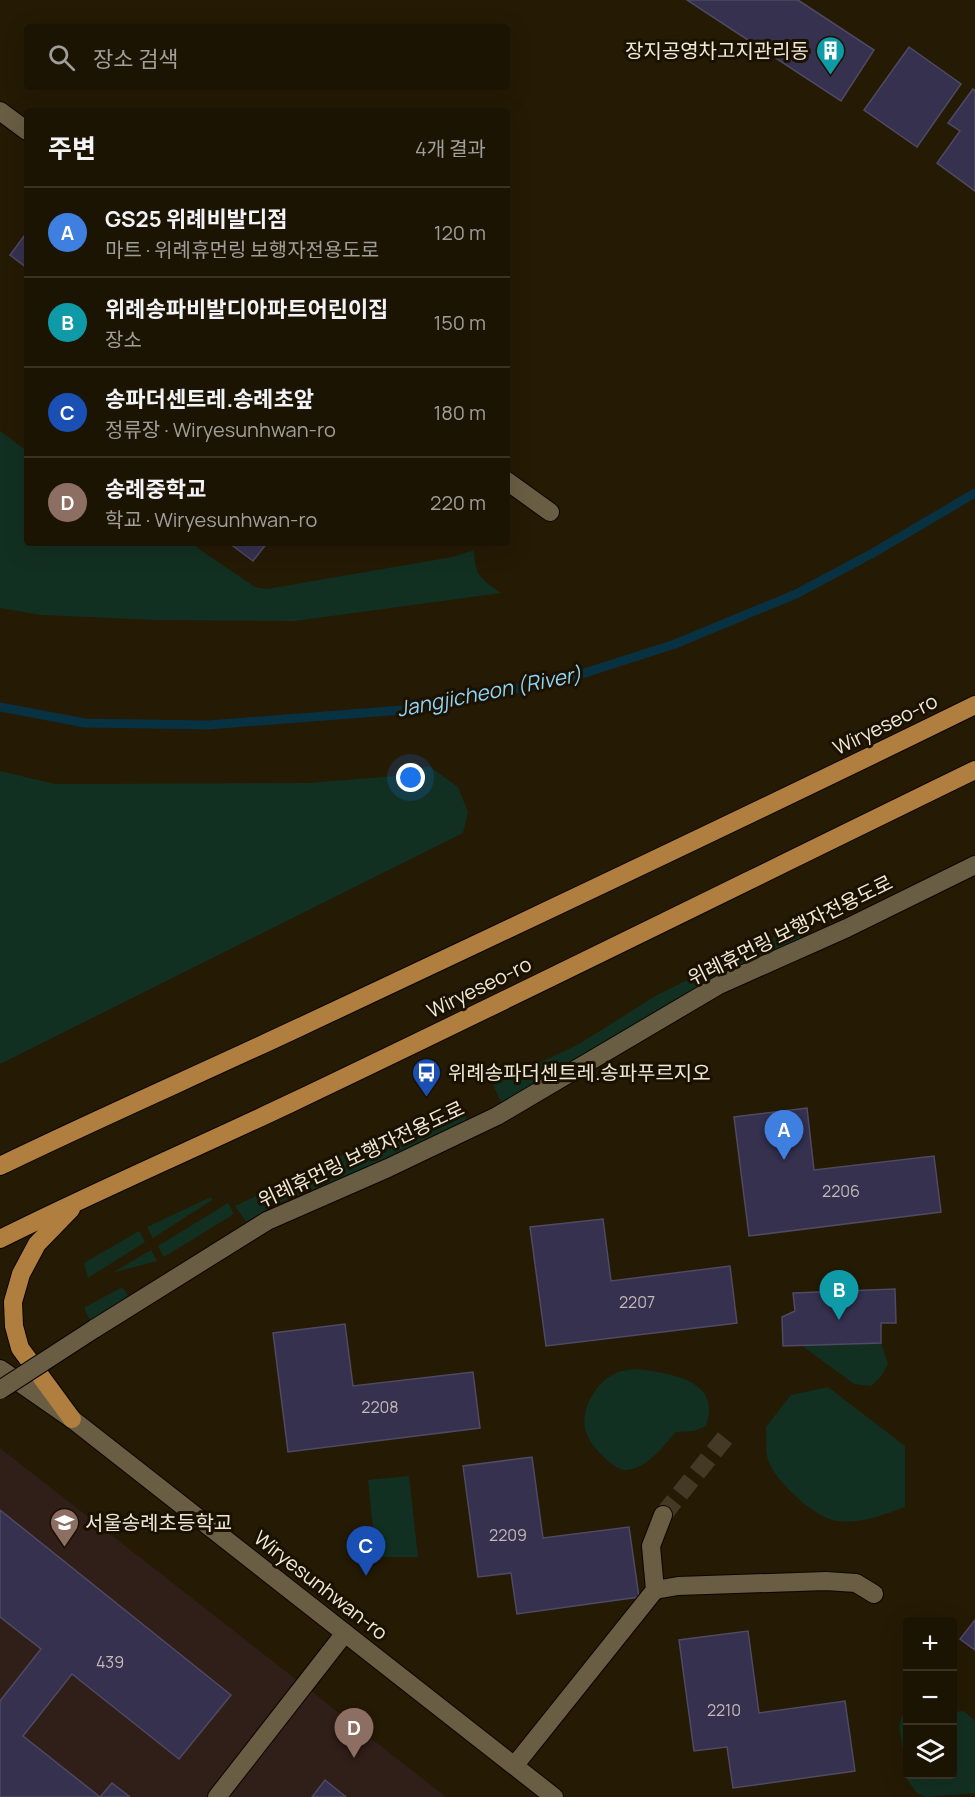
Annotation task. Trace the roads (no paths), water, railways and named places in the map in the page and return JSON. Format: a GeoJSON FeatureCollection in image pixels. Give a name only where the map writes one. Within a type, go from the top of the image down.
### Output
{"type":"FeatureCollection","features":[{"type":"Feature","properties":{"kind":"main road","name":"Wiryeseo-ro"},"geometry":{"type":"LineString","coordinates":[[0,1166],[689,845],[975,705]]}},
{"type":"Feature","properties":{"kind":"main road","name":"Wiryeseo-ro"},"geometry":{"type":"LineString","coordinates":[[0,1239],[83,1198],[134,1177],[292,1103],[975,770]]}},
{"type":"Feature","properties":{"kind":"main road"},"geometry":{"type":"LineString","coordinates":[[72,1419],[20,1348],[14,1326],[13,1302],[21,1274],[38,1244],[83,1198]]}},
{"type":"Feature","properties":{"kind":"street"},"geometry":{"type":"LineString","coordinates":[[0,111],[24,129]]}},
{"type":"Feature","properties":{"kind":"street"},"geometry":{"type":"LineString","coordinates":[[510,483],[550,512]]}},
{"type":"Feature","properties":{"kind":"street","name":"위례휴먼링 보행자전용도로"},"geometry":{"type":"LineString","coordinates":[[0,1390],[267,1221],[388,1168],[497,1116],[719,986],[848,928],[975,865]]}},
{"type":"Feature","properties":{"kind":"street","name":"Wiryesunhwan-ro"},"geometry":{"type":"LineString","coordinates":[[0,1369],[72,1419],[554,1797]]}},
{"type":"Feature","properties":{"kind":"street"},"geometry":{"type":"LineString","coordinates":[[655,1590],[651,1546],[663,1515]]}},
{"type":"Feature","properties":{"kind":"street"},"geometry":{"type":"LineString","coordinates":[[515,1765],[655,1590],[678,1586],[826,1581],[856,1582],[874,1594]]}},
{"type":"Feature","properties":{"kind":"street"},"geometry":{"type":"LineString","coordinates":[[218,1797],[345,1633]]}},
{"type":"Feature","properties":{"kind":"waterway","name":"Jangjicheon (River)"},"geometry":{"type":"LineString","coordinates":[[0,707],[85,723],[208,725],[402,710],[563,680],[675,644],[796,594],[873,553],[975,493]]}},
{"type":"Feature","properties":{"kind":"tunnel"},"geometry":{"type":"LineString","coordinates":[[663,1515],[725,1438]]}},
{"type":"Feature","properties":{"kind":"place","name":"장지공영차고지관리동"},"geometry":{"type":"Point","coordinates":[830,76]}},
{"type":"Feature","properties":{"kind":"place","name":"위례송파더센트레.송파푸르지오"},"geometry":{"type":"Point","coordinates":[427,1098]}},
{"type":"Feature","properties":{"kind":"place","name":"GS25 위례비발디점"},"geometry":{"type":"Point","coordinates":[784,1160]}},
{"type":"Feature","properties":{"kind":"place","name":"위례송파비발디아파트어린이집"},"geometry":{"type":"Point","coordinates":[839,1320]}},
{"type":"Feature","properties":{"kind":"place","name":"서울송례초등학교"},"geometry":{"type":"Point","coordinates":[64,1548]}},
{"type":"Feature","properties":{"kind":"place","name":"송파더센트레.송례초앞"},"geometry":{"type":"Point","coordinates":[366,1576]}},
{"type":"Feature","properties":{"kind":"place","name":"송례중학교"},"geometry":{"type":"Point","coordinates":[354,1758]}}]}
